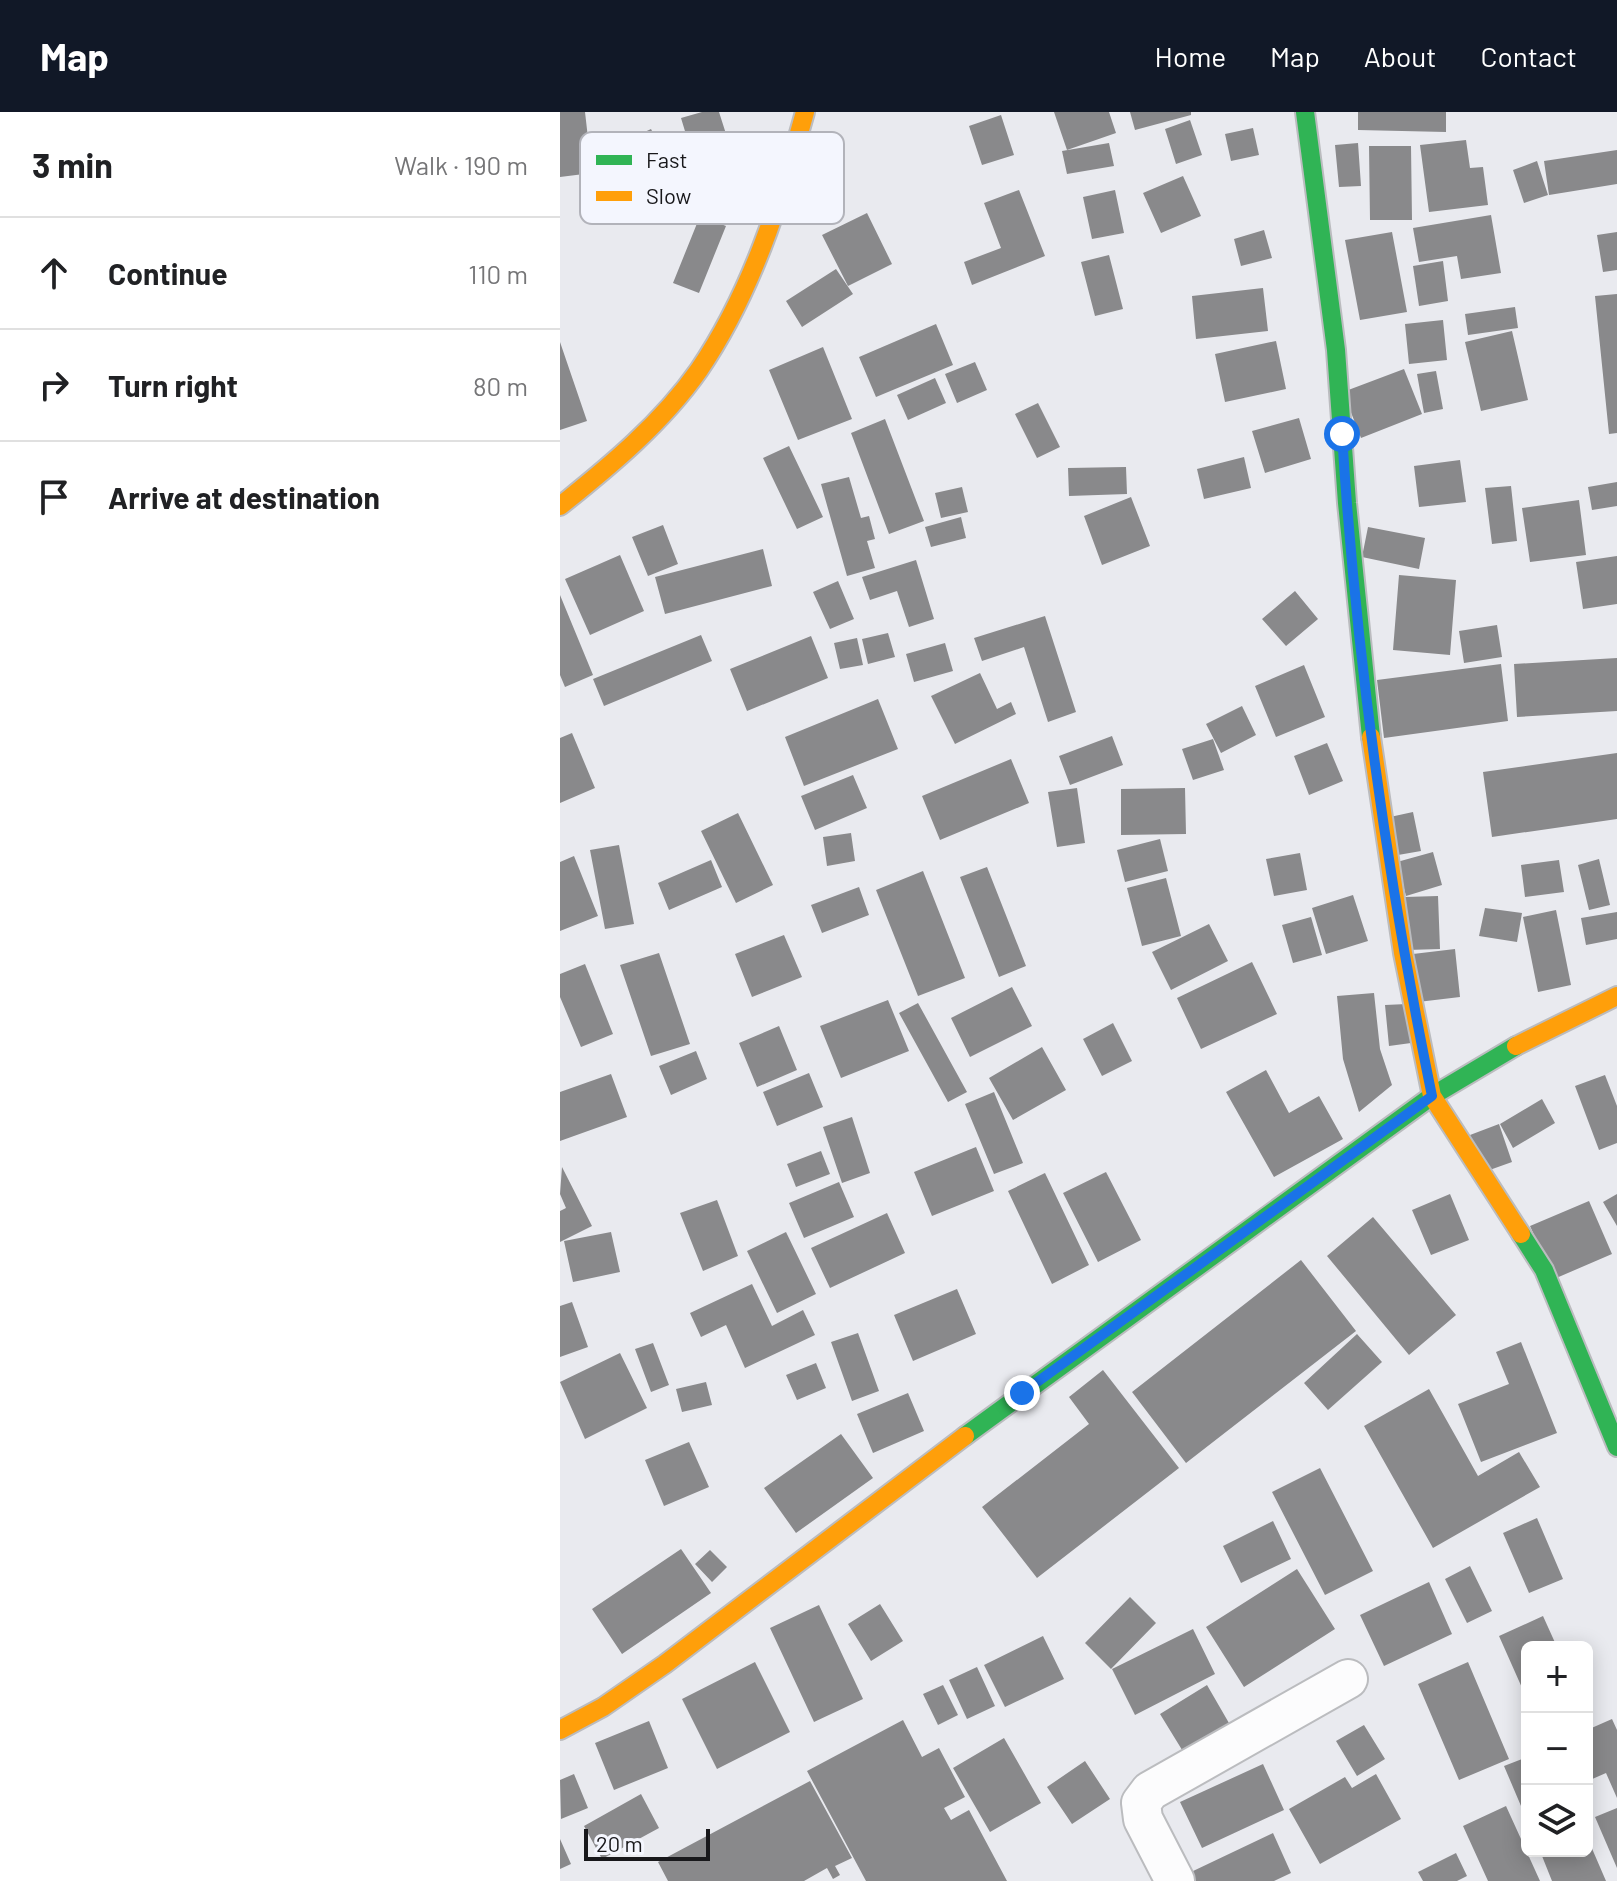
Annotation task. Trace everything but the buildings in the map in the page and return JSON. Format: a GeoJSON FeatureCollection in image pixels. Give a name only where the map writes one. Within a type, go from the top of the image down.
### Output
{"type":"FeatureCollection","features":[{"type":"Feature","properties":{"kind":"street"},"geometry":{"type":"LineString","coordinates":[[800,132],[805,112]]}},
{"type":"Feature","properties":{"kind":"street"},"geometry":{"type":"LineString","coordinates":[[1305,112],[1336,350],[1347,503],[1371,735],[1403,953],[1432,1096],[1544,1270],[1617,1447]]}},
{"type":"Feature","properties":{"kind":"street"},"geometry":{"type":"LineString","coordinates":[[560,506],[619,458],[674,401],[721,333],[752,274],[771,224]]}},
{"type":"Feature","properties":{"kind":"street"},"geometry":{"type":"LineString","coordinates":[[560,1730],[603,1707],[665,1664],[1022,1393],[1432,1096],[1515,1046],[1617,996]]}},
{"type":"Feature","properties":{"kind":"street"},"geometry":{"type":"LineString","coordinates":[[1175,1881],[1143,1819],[1141,1803],[1150,1791],[1348,1679]]}},
{"type":"Feature","properties":{"kind":"traffic: fast"},"geometry":{"type":"LineString","coordinates":[[1305,112],[1336,350],[1347,503],[1371,737]]}},
{"type":"Feature","properties":{"kind":"traffic: fast"},"geometry":{"type":"LineString","coordinates":[[965,1436],[1432,1096],[1516,1046]]}},
{"type":"Feature","properties":{"kind":"traffic: fast"},"geometry":{"type":"LineString","coordinates":[[1521,1234],[1544,1270],[1617,1447]]}},
{"type":"Feature","properties":{"kind":"traffic: slow"},"geometry":{"type":"LineString","coordinates":[[799,132],[805,112]]}},
{"type":"Feature","properties":{"kind":"traffic: slow"},"geometry":{"type":"LineString","coordinates":[[560,506],[652,426],[699,370],[749,278],[770,224]]}},
{"type":"Feature","properties":{"kind":"traffic: slow"},"geometry":{"type":"LineString","coordinates":[[1371,737],[1403,953],[1432,1096],[1521,1234]]}},
{"type":"Feature","properties":{"kind":"traffic: slow"},"geometry":{"type":"LineString","coordinates":[[1516,1046],[1617,996]]}},
{"type":"Feature","properties":{"kind":"traffic: slow"},"geometry":{"type":"LineString","coordinates":[[560,1730],[603,1707],[665,1664],[965,1436]]}},
{"type":"Feature","properties":{"kind":"route"},"geometry":{"type":"LineString","coordinates":[[1022,1393],[1432,1096],[1403,953],[1371,735],[1342,434]]}}]}
